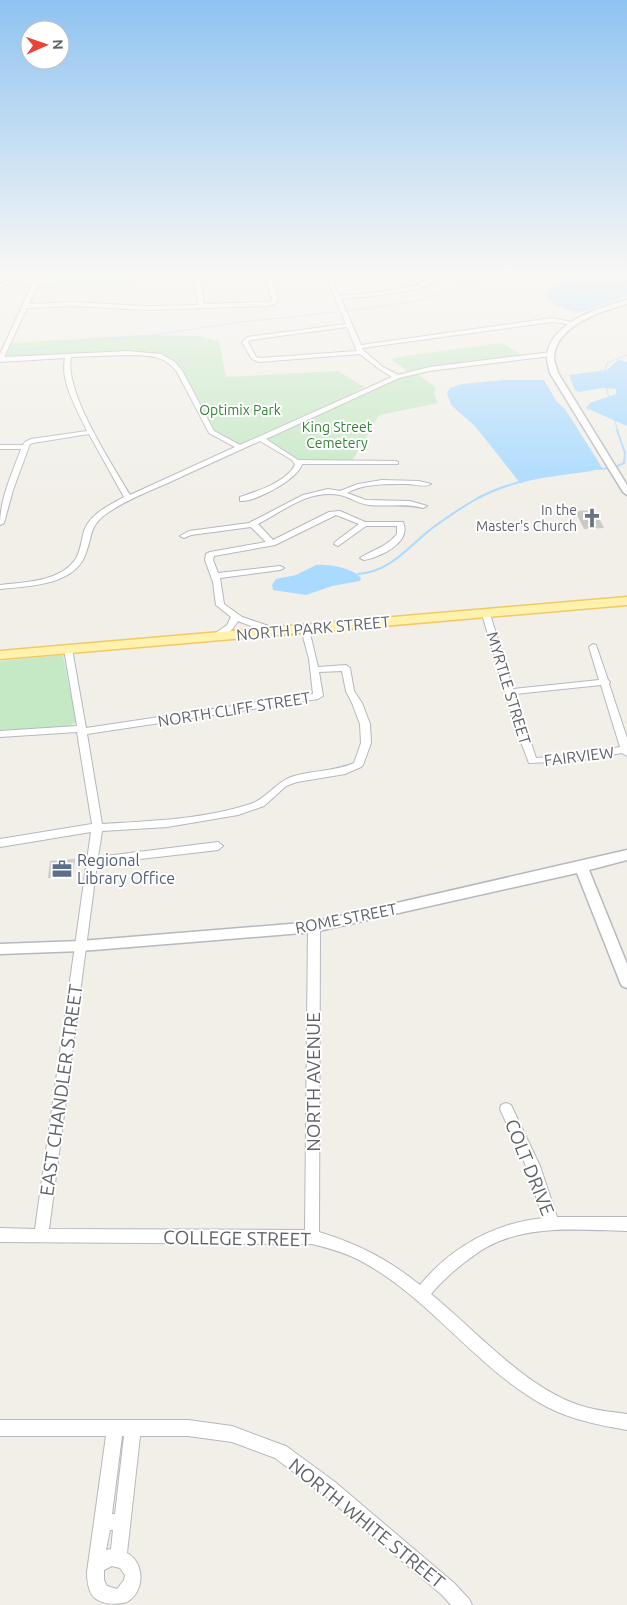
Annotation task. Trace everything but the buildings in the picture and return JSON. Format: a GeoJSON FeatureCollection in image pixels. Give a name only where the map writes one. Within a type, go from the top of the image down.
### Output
{"type":"FeatureCollection","features":[{"type":"Feature","properties":{"kind":"main road","name":"NORTH PARK STREET"},"geometry":{"type":"LineString","coordinates":[[0,655],[627,601]]}},
{"type":"Feature","properties":{"kind":"street"},"geometry":{"type":"LineString","coordinates":[[0,360],[6,349]]}},
{"type":"Feature","properties":{"kind":"street"},"geometry":{"type":"LineString","coordinates":[[249,349],[254,358],[259,360],[367,349]]}},
{"type":"Feature","properties":{"kind":"street"},"geometry":{"type":"LineString","coordinates":[[553,349],[551,362],[554,374],[627,492]]}},
{"type":"Feature","properties":{"kind":"street"},"geometry":{"type":"LineString","coordinates":[[360,350],[381,368],[398,377]]}},
{"type":"Feature","properties":{"kind":"street"},"geometry":{"type":"LineString","coordinates":[[0,360],[69,355],[148,353],[166,359],[180,372],[211,432],[239,447]]}},
{"type":"Feature","properties":{"kind":"street"},"geometry":{"type":"LineString","coordinates":[[0,588],[41,581],[61,575],[75,566],[83,556],[88,530],[96,519],[128,498],[398,377],[428,369],[551,354]]}},
{"type":"Feature","properties":{"kind":"street"},"geometry":{"type":"LineString","coordinates":[[69,355],[67,364],[70,389],[91,432],[128,498]]}},
{"type":"Feature","properties":{"kind":"street"},"geometry":{"type":"LineString","coordinates":[[0,523],[24,447],[31,440],[91,432]]}},
{"type":"Feature","properties":{"kind":"street"},"geometry":{"type":"LineString","coordinates":[[260,438],[297,462],[396,463]]}},
{"type":"Feature","properties":{"kind":"street"},"geometry":{"type":"LineString","coordinates":[[0,447],[24,447]]}},
{"type":"Feature","properties":{"kind":"street"},"geometry":{"type":"LineString","coordinates":[[243,499],[291,476],[297,471],[297,462]]}},
{"type":"Feature","properties":{"kind":"street"},"geometry":{"type":"LineString","coordinates":[[341,493],[352,485],[367,483],[427,484]]}},
{"type":"Feature","properties":{"kind":"street"},"geometry":{"type":"LineString","coordinates":[[184,536],[189,532],[251,525],[310,494],[341,493],[363,502],[413,502],[423,506]]}},
{"type":"Feature","properties":{"kind":"street"},"geometry":{"type":"LineString","coordinates":[[276,631],[249,625],[235,618],[220,605],[216,576],[209,560],[210,554],[272,543],[332,514],[338,513],[364,524],[400,524],[402,531],[399,538],[369,557],[364,558]]}},
{"type":"Feature","properties":{"kind":"street"},"geometry":{"type":"LineString","coordinates":[[338,544],[364,524]]}},
{"type":"Feature","properties":{"kind":"street"},"geometry":{"type":"LineString","coordinates":[[251,525],[255,526],[272,543]]}},
{"type":"Feature","properties":{"kind":"street"},"geometry":{"type":"LineString","coordinates":[[216,576],[280,568]]}},
{"type":"Feature","properties":{"kind":"street","name":"MYRTLE STREET"},"geometry":{"type":"LineString","coordinates":[[486,614],[518,724],[532,761]]}},
{"type":"Feature","properties":{"kind":"street"},"geometry":{"type":"LineString","coordinates":[[235,618],[242,635]]}},
{"type":"Feature","properties":{"kind":"street"},"geometry":{"type":"LineString","coordinates":[[216,637],[230,627],[235,618]]}},
{"type":"Feature","properties":{"kind":"street","name":"NORTH CLIFF STREET"},"geometry":{"type":"LineString","coordinates":[[0,734],[81,731],[318,696],[305,629]]}},
{"type":"Feature","properties":{"kind":"street"},"geometry":{"type":"LineString","coordinates":[[593,647],[606,682],[626,751]]}},
{"type":"Feature","properties":{"kind":"street","name":"EAST CHANDLER STREET"},"geometry":{"type":"LineString","coordinates":[[41,1234],[97,828],[68,649]]}},
{"type":"Feature","properties":{"kind":"street"},"geometry":{"type":"LineString","coordinates":[[0,843],[97,828],[166,824],[238,812],[260,804],[283,784],[295,778],[345,772],[358,765],[366,743],[365,724],[350,691],[346,668],[314,670]]}},
{"type":"Feature","properties":{"kind":"street"},"geometry":{"type":"LineString","coordinates":[[510,692],[606,682]]}},
{"type":"Feature","properties":{"kind":"street","name":"FAIRVIEW"},"geometry":{"type":"LineString","coordinates":[[532,761],[575,758],[626,751]]}},
{"type":"Feature","properties":{"kind":"street"},"geometry":{"type":"LineString","coordinates":[[93,861],[218,846]]}},
{"type":"Feature","properties":{"kind":"street","name":"ROME STREET"},"geometry":{"type":"LineString","coordinates":[[0,949],[81,946],[314,927],[581,868],[627,855]]}},
{"type":"Feature","properties":{"kind":"street"},"geometry":{"type":"LineString","coordinates":[[581,868],[627,982]]}},
{"type":"Feature","properties":{"kind":"street","name":"NORTH AVENUE"},"geometry":{"type":"LineString","coordinates":[[312,1237],[314,927]]}},
{"type":"Feature","properties":{"kind":"street","name":"COLT DRIVE"},"geometry":{"type":"LineString","coordinates":[[506,1110],[520,1134],[544,1192],[552,1225]]}},
{"type":"Feature","properties":{"kind":"street"},"geometry":{"type":"LineString","coordinates":[[421,1296],[430,1282],[445,1268],[484,1241],[505,1232],[528,1227],[573,1223],[627,1224]]}},
{"type":"Feature","properties":{"kind":"street","name":"COLLEGE STREET"},"geometry":{"type":"LineString","coordinates":[[0,1235],[312,1237],[341,1246],[369,1258],[398,1277],[517,1380],[546,1398],[586,1416],[627,1422]]}},
{"type":"Feature","properties":{"kind":"street","name":"NORTH WHITE STREET"},"geometry":{"type":"LineString","coordinates":[[0,1428],[188,1428],[232,1434],[280,1452],[329,1488],[463,1605]]}},
{"type":"Feature","properties":{"kind":"street"},"geometry":{"type":"LineString","coordinates":[[97,1564],[102,1560],[124,1559],[133,1570],[125,1593],[118,1598],[111,1598],[101,1593],[95,1577],[115,1428]]}},
{"type":"Feature","properties":{"kind":"street"},"geometry":{"type":"LineString","coordinates":[[118,1559],[134,1428]]}},
{"type":"Feature","properties":{"kind":"street"},"geometry":{"type":"LineString","coordinates":[[103,1522],[123,1522]]}},
{"type":"Feature","properties":{"kind":"green space","name":"Optimix Park"},"geometry":{"type":"Polygon","coordinates":[[[6,349],[221,349],[226,377],[338,371],[364,387],[317,413],[239,447],[216,436],[173,363],[148,353],[1,359],[6,349]]]}},
{"type":"Feature","properties":{"kind":"green space"},"geometry":{"type":"Polygon","coordinates":[[[457,349],[512,349],[522,355],[430,367],[408,372],[391,359],[457,349]]]}},
{"type":"Feature","properties":{"kind":"green space","name":"King Street Cemetery"},"geometry":{"type":"Polygon","coordinates":[[[416,373],[436,388],[434,393],[438,403],[379,415],[352,461],[299,461],[265,439],[403,377],[416,373]]]}},
{"type":"Feature","properties":{"kind":"green space"},"geometry":{"type":"Polygon","coordinates":[[[63,655],[76,722],[68,727],[0,730],[0,661],[63,655]]]}},
{"type":"Feature","properties":{"kind":"water"},"geometry":{"type":"Polygon","coordinates":[[[618,360],[627,362],[627,426],[586,408],[590,403],[616,394],[616,389],[603,388],[578,392],[575,390],[569,375],[607,370],[618,360]]]}},
{"type":"Feature","properties":{"kind":"water"},"geometry":{"type":"Polygon","coordinates":[[[504,380],[544,380],[603,469],[533,478],[520,483],[475,426],[451,405],[447,393],[450,388],[462,384],[504,380]]]}},
{"type":"Feature","properties":{"kind":"water"},"geometry":{"type":"Polygon","coordinates":[[[316,565],[340,567],[361,578],[360,581],[332,586],[306,595],[273,590],[272,585],[276,579],[296,575],[316,565]]]}},
{"type":"Feature","properties":{"kind":"waterway"},"geometry":{"type":"LineString","coordinates":[[12,349],[36,349]]}},
{"type":"Feature","properties":{"kind":"waterway"},"geometry":{"type":"LineString","coordinates":[[605,372],[607,363],[627,355]]}},
{"type":"Feature","properties":{"kind":"waterway"},"geometry":{"type":"LineString","coordinates":[[606,385],[609,399]]}},
{"type":"Feature","properties":{"kind":"waterway"},"geometry":{"type":"LineString","coordinates":[[614,419],[618,431]]}},
{"type":"Feature","properties":{"kind":"waterway"},"geometry":{"type":"LineString","coordinates":[[597,469],[613,468],[624,463],[625,453],[617,430]]}},
{"type":"Feature","properties":{"kind":"waterway"},"geometry":{"type":"LineString","coordinates":[[358,574],[380,569],[389,564],[431,529],[478,498],[519,482],[592,470]]}},
{"type":"Feature","properties":{"kind":"place","name":"In the Master's Church"},"geometry":{"type":"Point","coordinates":[592,518]}},
{"type":"Feature","properties":{"kind":"place","name":"Regional Library Office"},"geometry":{"type":"Point","coordinates":[62,869]}}]}
